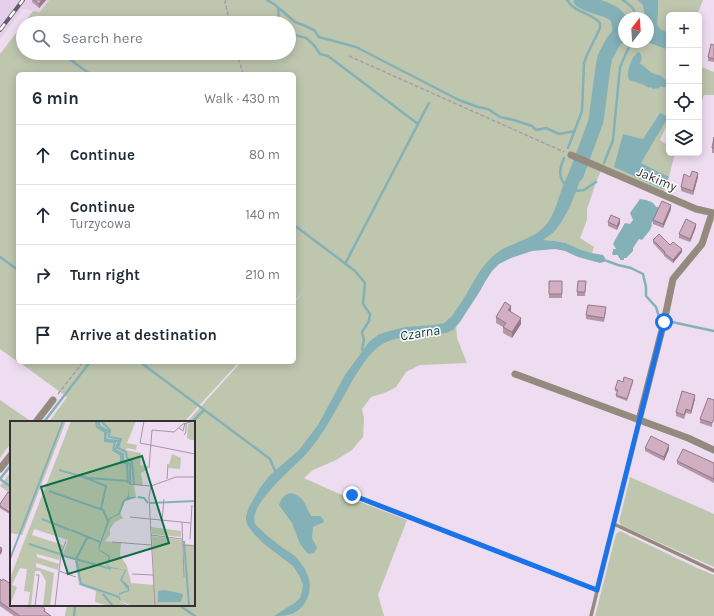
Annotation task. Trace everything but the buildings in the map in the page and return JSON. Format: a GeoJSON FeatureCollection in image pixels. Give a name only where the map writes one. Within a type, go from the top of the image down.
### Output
{"type":"FeatureCollection","features":[{"type":"Feature","properties":{"kind":"street","name":"Jakimy"},"geometry":{"type":"LineString","coordinates":[[571,156],[696,209],[713,213]]}},
{"type":"Feature","properties":{"kind":"street"},"geometry":{"type":"LineString","coordinates":[[639,420],[664,322],[673,279],[702,244],[713,213]]}},
{"type":"Feature","properties":{"kind":"street"},"geometry":{"type":"LineString","coordinates":[[514,374],[713,448]]}},
{"type":"Feature","properties":{"kind":"street"},"geometry":{"type":"LineString","coordinates":[[37,421],[53,400]]}},
{"type":"Feature","properties":{"kind":"street"},"geometry":{"type":"LineString","coordinates":[[0,469],[10,456]]}},
{"type":"Feature","properties":{"kind":"lane"},"geometry":{"type":"LineString","coordinates":[[591,616],[639,420]]}},
{"type":"Feature","properties":{"kind":"lane"},"geometry":{"type":"LineString","coordinates":[[352,495],[597,590]]}},
{"type":"Feature","properties":{"kind":"lane"},"geometry":{"type":"LineString","coordinates":[[614,524],[714,570]]}},
{"type":"Feature","properties":{"kind":"path"},"geometry":{"type":"LineString","coordinates":[[226,0],[225,2],[228,16]]}},
{"type":"Feature","properties":{"kind":"path"},"geometry":{"type":"LineString","coordinates":[[349,56],[571,156]]}},
{"type":"Feature","properties":{"kind":"path"},"geometry":{"type":"LineString","coordinates":[[239,60],[242,72]]}},
{"type":"Feature","properties":{"kind":"path"},"geometry":{"type":"LineString","coordinates":[[53,400],[82,364]]}},
{"type":"Feature","properties":{"kind":"shaded area"},"geometry":{"type":"Polygon","coordinates":[[[0,0],[49,0],[40,12],[23,9],[16,16],[16,18],[0,39],[0,0]]]}},
{"type":"Feature","properties":{"kind":"shaded area"},"geometry":{"type":"Polygon","coordinates":[[[49,0],[703,0],[698,12],[666,12],[666,127],[660,140],[666,144],[666,156],[674,156],[662,197],[601,171],[587,209],[587,220],[580,238],[594,247],[592,253],[580,250],[566,243],[543,240],[491,264],[456,322],[457,338],[467,363],[420,365],[406,372],[396,387],[387,392],[371,397],[362,409],[364,418],[363,437],[352,450],[336,460],[313,470],[304,478],[337,493],[407,520],[378,595],[384,616],[65,616],[67,606],[195,606],[195,421],[188,421],[239,364],[296,364],[296,300],[303,293],[296,299],[296,72],[16,72],[16,361],[0,349],[0,54],[16,33],[16,60],[296,60],[296,16],[29,16],[33,11],[40,12],[49,0]]]}},
{"type":"Feature","properties":{"kind":"shaded area"},"geometry":{"type":"Polygon","coordinates":[[[702,67],[714,72],[714,95],[704,95],[702,101],[702,67]]]}},
{"type":"Feature","properties":{"kind":"shaded area"},"geometry":{"type":"Polygon","coordinates":[[[22,364],[237,364],[185,421],[50,421],[67,397],[22,364]]]}},
{"type":"Feature","properties":{"kind":"shaded area"},"geometry":{"type":"Polygon","coordinates":[[[0,400],[29,420],[10,421],[10,444],[0,458],[0,400]]]}},
{"type":"Feature","properties":{"kind":"shaded area"},"geometry":{"type":"Polygon","coordinates":[[[10,473],[10,493],[0,486],[10,473]]]}},
{"type":"Feature","properties":{"kind":"shaded area"},"geometry":{"type":"Polygon","coordinates":[[[630,477],[714,514],[714,567],[622,526],[619,522],[630,477]]]}},
{"type":"Feature","properties":{"kind":"shaded area"},"geometry":{"type":"Polygon","coordinates":[[[620,531],[714,575],[714,616],[595,616],[616,534],[620,531]]]}},
{"type":"Feature","properties":{"kind":"water"},"geometry":{"type":"Polygon","coordinates":[[[637,0],[658,0],[657,24],[660,29],[666,32],[666,49],[654,45],[654,12],[644,12],[643,5],[637,0]]]}},
{"type":"Feature","properties":{"kind":"water"},"geometry":{"type":"Polygon","coordinates":[[[638,52],[641,54],[642,57],[640,63],[652,73],[661,76],[666,80],[666,87],[661,86],[653,89],[629,80],[628,71],[633,57],[638,52]]]}},
{"type":"Feature","properties":{"kind":"water"},"geometry":{"type":"Polygon","coordinates":[[[660,113],[666,116],[666,120],[641,163],[669,177],[663,189],[614,167],[623,134],[643,139],[660,113]]]}},
{"type":"Feature","properties":{"kind":"water"},"geometry":{"type":"Polygon","coordinates":[[[574,161],[585,165],[574,198],[556,230],[543,240],[566,243],[581,250],[603,255],[607,261],[600,263],[555,249],[532,251],[511,258],[499,264],[492,271],[460,322],[453,330],[446,333],[404,337],[388,341],[371,354],[357,373],[318,439],[307,453],[273,487],[257,508],[254,517],[256,525],[276,543],[295,556],[306,571],[310,583],[309,595],[300,609],[288,615],[274,616],[300,598],[303,585],[293,566],[264,544],[248,526],[246,516],[249,507],[260,488],[269,476],[299,450],[318,425],[345,375],[369,342],[378,335],[405,327],[444,323],[452,316],[480,271],[493,256],[503,249],[534,235],[544,227],[553,213],[574,161]]]}},
{"type":"Feature","properties":{"kind":"water"},"geometry":{"type":"Polygon","coordinates":[[[640,199],[650,201],[659,208],[651,224],[650,230],[642,240],[639,239],[633,248],[633,251],[626,258],[624,258],[624,260],[620,260],[618,255],[613,255],[612,253],[613,249],[616,249],[613,244],[625,223],[630,224],[633,220],[630,213],[640,199]]]}},
{"type":"Feature","properties":{"kind":"water"},"geometry":{"type":"Polygon","coordinates":[[[290,493],[301,498],[311,516],[320,516],[323,519],[324,522],[313,527],[312,538],[317,548],[314,553],[308,554],[300,544],[292,523],[279,505],[283,498],[290,493]]]}},
{"type":"Feature","properties":{"kind":"waterway"},"geometry":{"type":"LineString","coordinates":[[267,0],[288,16]]}},
{"type":"Feature","properties":{"kind":"waterway"},"geometry":{"type":"LineString","coordinates":[[567,0],[578,10],[600,23],[600,28],[584,63],[582,111],[568,148]]}},
{"type":"Feature","properties":{"kind":"waterway","name":"Czarna"},"geometry":{"type":"LineString","coordinates":[[576,175],[596,121],[605,57],[613,42],[619,35],[620,29],[618,18],[613,13],[581,0]]}},
{"type":"Feature","properties":{"kind":"waterway"},"geometry":{"type":"LineString","coordinates":[[623,0],[632,7],[635,12]]}},
{"type":"Feature","properties":{"kind":"waterway"},"geometry":{"type":"LineString","coordinates":[[278,8],[279,16]]}},
{"type":"Feature","properties":{"kind":"waterway"},"geometry":{"type":"LineString","coordinates":[[296,22],[314,30],[319,37],[356,47],[459,100],[488,109],[500,117],[532,126],[536,130],[546,128],[559,134],[575,131]]}},
{"type":"Feature","properties":{"kind":"waterway"},"geometry":{"type":"LineString","coordinates":[[296,35],[306,38],[314,45],[320,54],[328,56],[418,124],[345,264]]}},
{"type":"Feature","properties":{"kind":"waterway"},"geometry":{"type":"LineString","coordinates":[[604,163],[613,140],[620,67],[628,48]]}},
{"type":"Feature","properties":{"kind":"waterway"},"geometry":{"type":"LineString","coordinates":[[71,60],[87,72]]}},
{"type":"Feature","properties":{"kind":"waterway"},"geometry":{"type":"LineString","coordinates":[[418,124],[429,103]]}},
{"type":"Feature","properties":{"kind":"waterway"},"geometry":{"type":"LineString","coordinates":[[564,158],[560,173],[566,186]]}},
{"type":"Feature","properties":{"kind":"waterway"},"geometry":{"type":"LineString","coordinates":[[575,191],[584,190],[596,182]]}},
{"type":"Feature","properties":{"kind":"waterway"},"geometry":{"type":"LineString","coordinates":[[296,227],[355,271],[365,283],[363,304],[370,314],[369,321],[362,332],[364,340],[362,349],[364,353]]}},
{"type":"Feature","properties":{"kind":"waterway"},"geometry":{"type":"LineString","coordinates":[[0,257],[16,269]]}},
{"type":"Feature","properties":{"kind":"waterway"},"geometry":{"type":"LineString","coordinates":[[607,261],[631,268],[643,274],[646,287],[646,296],[656,307],[659,317],[661,318]]}},
{"type":"Feature","properties":{"kind":"waterway"},"geometry":{"type":"LineString","coordinates":[[667,321],[714,331]]}},
{"type":"Feature","properties":{"kind":"waterway"},"geometry":{"type":"LineString","coordinates":[[45,421],[88,364]]}},
{"type":"Feature","properties":{"kind":"waterway"},"geometry":{"type":"LineString","coordinates":[[143,364],[270,459],[276,473]]}},
{"type":"Feature","properties":{"kind":"waterway"},"geometry":{"type":"LineString","coordinates":[[193,421],[204,410]]}},
{"type":"Feature","properties":{"kind":"waterway"},"geometry":{"type":"LineString","coordinates":[[0,479],[10,466]]}},
{"type":"Feature","properties":{"kind":"waterway"},"geometry":{"type":"LineString","coordinates":[[0,479],[10,486]]}},
{"type":"Feature","properties":{"kind":"waterway"},"geometry":{"type":"LineString","coordinates":[[74,616],[75,606]]}},
{"type":"Feature","properties":{"kind":"waterway"},"geometry":{"type":"LineString","coordinates":[[180,606],[195,616]]}},
{"type":"Feature","properties":{"kind":"railway"},"geometry":{"type":"LineString","coordinates":[[0,30],[23,0]]}},
{"type":"Feature","properties":{"kind":"route"},"geometry":{"type":"LineString","coordinates":[[352,495],[597,590],[664,322]]}}]}
